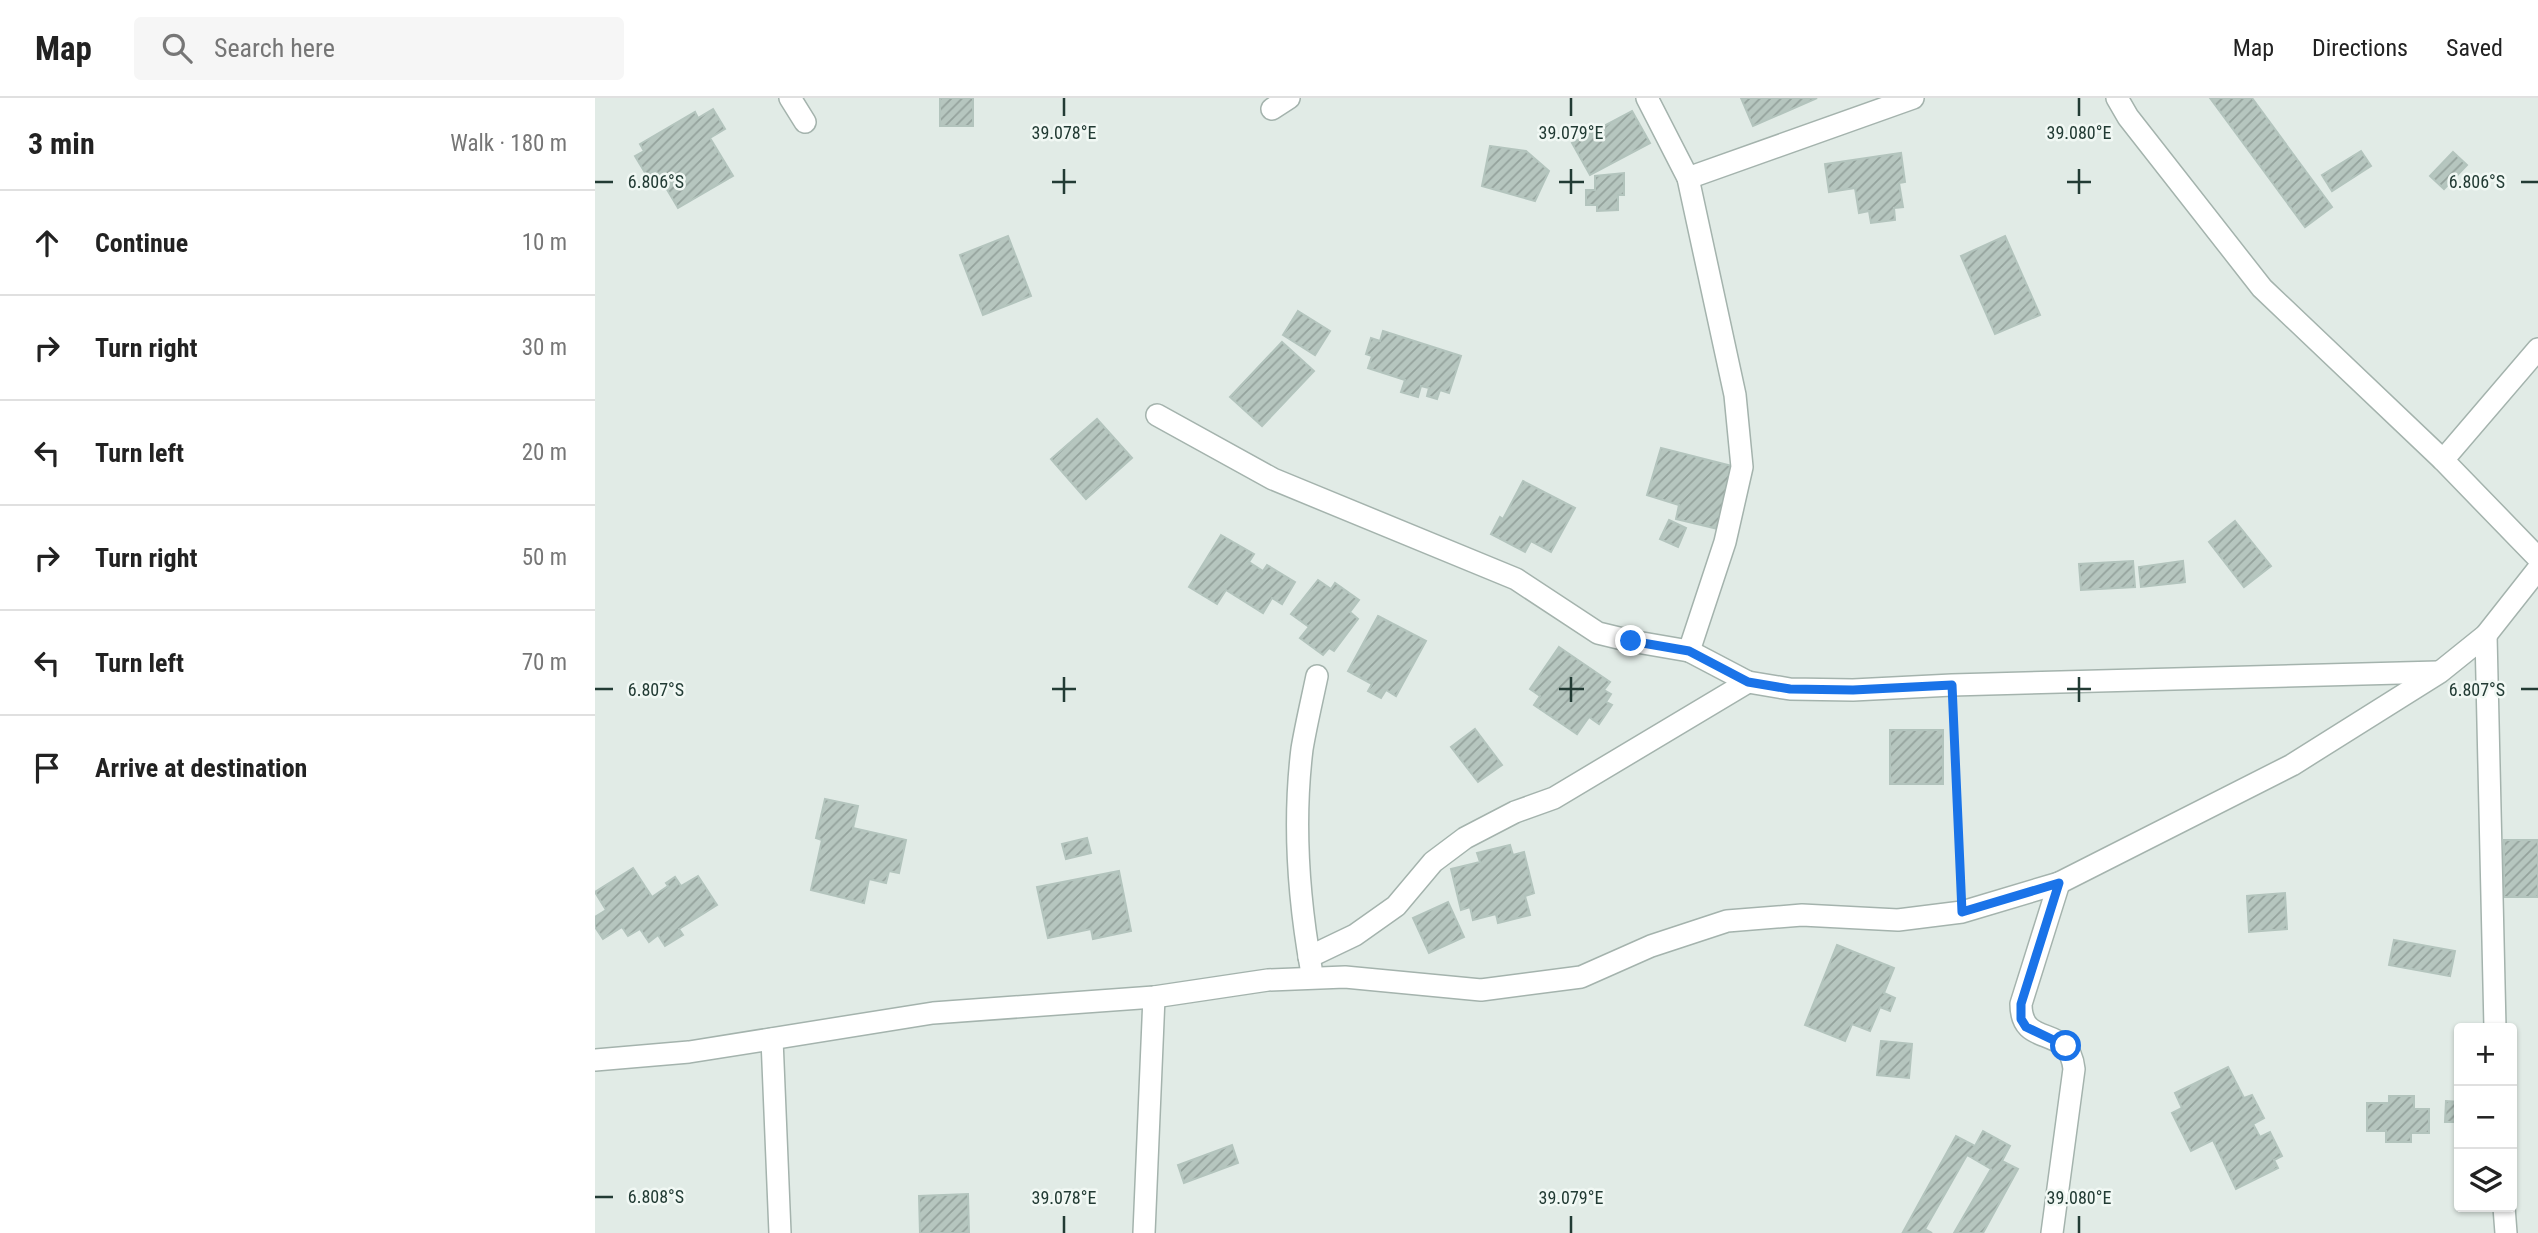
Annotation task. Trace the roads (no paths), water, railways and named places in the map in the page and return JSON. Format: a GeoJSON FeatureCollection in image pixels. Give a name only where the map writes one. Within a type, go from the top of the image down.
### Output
{"type":"FeatureCollection","features":[{"type":"Feature","properties":{"kind":"street"},"geometry":{"type":"LineString","coordinates":[[790,98],[806,122]]}},
{"type":"Feature","properties":{"kind":"street"},"geometry":{"type":"LineString","coordinates":[[1647,98],[1688,178],[1735,395],[1742,467],[1725,542],[1689,651]]}},
{"type":"Feature","properties":{"kind":"street"},"geometry":{"type":"LineString","coordinates":[[1688,178],[1913,98]]}},
{"type":"Feature","properties":{"kind":"street"},"geometry":{"type":"LineString","coordinates":[[2117,98],[2128,117],[2262,288],[2442,460],[2538,558]]}},
{"type":"Feature","properties":{"kind":"street"},"geometry":{"type":"LineString","coordinates":[[2442,460],[2538,349]]}},
{"type":"Feature","properties":{"kind":"street"},"geometry":{"type":"LineString","coordinates":[[1157,415],[1273,479],[1516,579],[1598,632],[1689,651],[1748,682],[1803,690],[1853,690],[2440,672]]}},
{"type":"Feature","properties":{"kind":"street"},"geometry":{"type":"LineString","coordinates":[[1311,967],[1345,977],[1481,990],[1581,977],[1651,946],[1727,922],[1803,915],[1898,920],[1962,912],[2059,883],[2292,765],[2440,672],[2486,635],[2538,569]]}},
{"type":"Feature","properties":{"kind":"street"},"geometry":{"type":"LineString","coordinates":[[2486,635],[2495,1023]]}},
{"type":"Feature","properties":{"kind":"street"},"geometry":{"type":"LineString","coordinates":[[1311,967],[1300,906],[1297,838],[1302,749],[1317,676]]}},
{"type":"Feature","properties":{"kind":"street"},"geometry":{"type":"LineString","coordinates":[[595,1060],[689,1052],[933,1013],[1154,997],[1268,980],[1311,967],[1396,906],[1433,862],[1465,838],[1515,812],[1554,798],[1748,682]]}},
{"type":"Feature","properties":{"kind":"street"},"geometry":{"type":"LineString","coordinates":[[2052,1233],[2074,1069],[2073,1056],[2066,1046],[2026,1027],[2021,1019],[2021,1004],[2059,883]]}},
{"type":"Feature","properties":{"kind":"street"},"geometry":{"type":"LineString","coordinates":[[1144,1233],[1154,997]]}},
{"type":"Feature","properties":{"kind":"street"},"geometry":{"type":"LineString","coordinates":[[772,1039],[780,1233]]}},
{"type":"Feature","properties":{"kind":"street"},"geometry":{"type":"LineString","coordinates":[[2504,1212],[2506,1233]]}}]}
